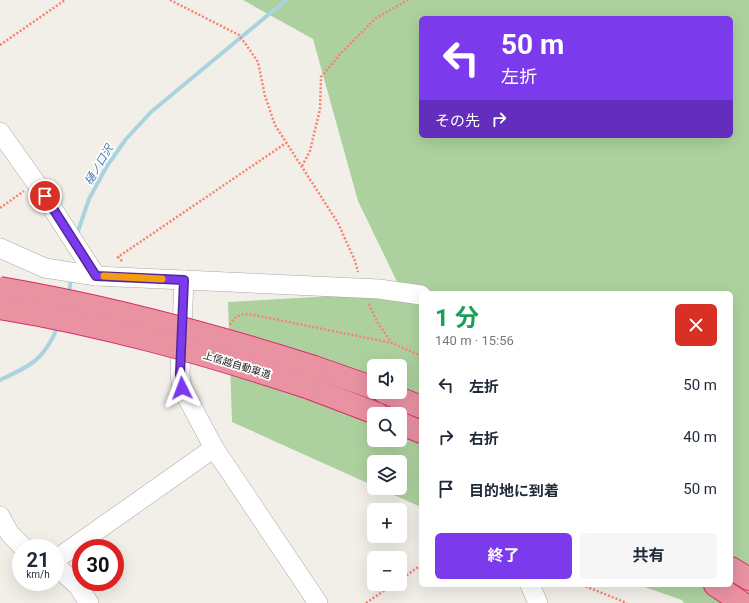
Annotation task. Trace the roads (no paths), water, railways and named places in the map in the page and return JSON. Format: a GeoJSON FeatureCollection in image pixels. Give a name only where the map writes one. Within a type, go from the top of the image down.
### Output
{"type":"FeatureCollection","features":[{"type":"Feature","properties":{"kind":"highway","name":"上信越自動車道"},"geometry":{"type":"LineString","coordinates":[[0,288],[106,308],[173,325],[248,346],[367,386]]}},
{"type":"Feature","properties":{"kind":"highway","name":"上信越自動車道"},"geometry":{"type":"LineString","coordinates":[[0,308],[100,328],[172,345],[307,387],[367,410]]}},
{"type":"Feature","properties":{"kind":"highway"},"geometry":{"type":"LineString","coordinates":[[401,399],[419,406]]}},
{"type":"Feature","properties":{"kind":"highway"},"geometry":{"type":"LineString","coordinates":[[407,426],[419,431]]}},
{"type":"Feature","properties":{"kind":"highway"},"geometry":{"type":"LineString","coordinates":[[733,569],[749,579]]}},
{"type":"Feature","properties":{"kind":"highway"},"geometry":{"type":"LineString","coordinates":[[718,587],[742,603]]}},
{"type":"Feature","properties":{"kind":"street"},"geometry":{"type":"LineString","coordinates":[[0,132],[36,183],[96,276]]}},
{"type":"Feature","properties":{"kind":"street"},"geometry":{"type":"LineString","coordinates":[[0,248],[45,268],[96,276],[379,289],[419,295]]}},
{"type":"Feature","properties":{"kind":"street"},"geometry":{"type":"LineString","coordinates":[[184,280],[180,374],[182,388],[214,448],[318,603]]}},
{"type":"Feature","properties":{"kind":"street"},"geometry":{"type":"LineString","coordinates":[[64,554],[214,448]]}},
{"type":"Feature","properties":{"kind":"street"},"geometry":{"type":"LineString","coordinates":[[0,516],[10,534],[15,539]]}},
{"type":"Feature","properties":{"kind":"street"},"geometry":{"type":"LineString","coordinates":[[64,573],[78,586],[89,603]]}},
{"type":"Feature","properties":{"kind":"street"},"geometry":{"type":"LineString","coordinates":[[531,587],[538,603]]}},
{"type":"Feature","properties":{"kind":"waterway","name":"樋ノ口沢"},"geometry":{"type":"LineString","coordinates":[[77,234],[89,199],[107,166],[126,139],[151,112],[286,0]]}},
{"type":"Feature","properties":{"kind":"waterway","name":"樋ノ口沢"},"geometry":{"type":"LineString","coordinates":[[69,295],[71,276]]}},
{"type":"Feature","properties":{"kind":"waterway","name":"樋ノ口沢"},"geometry":{"type":"LineString","coordinates":[[0,380],[21,370],[36,360],[48,347],[58,326]]}}]}
